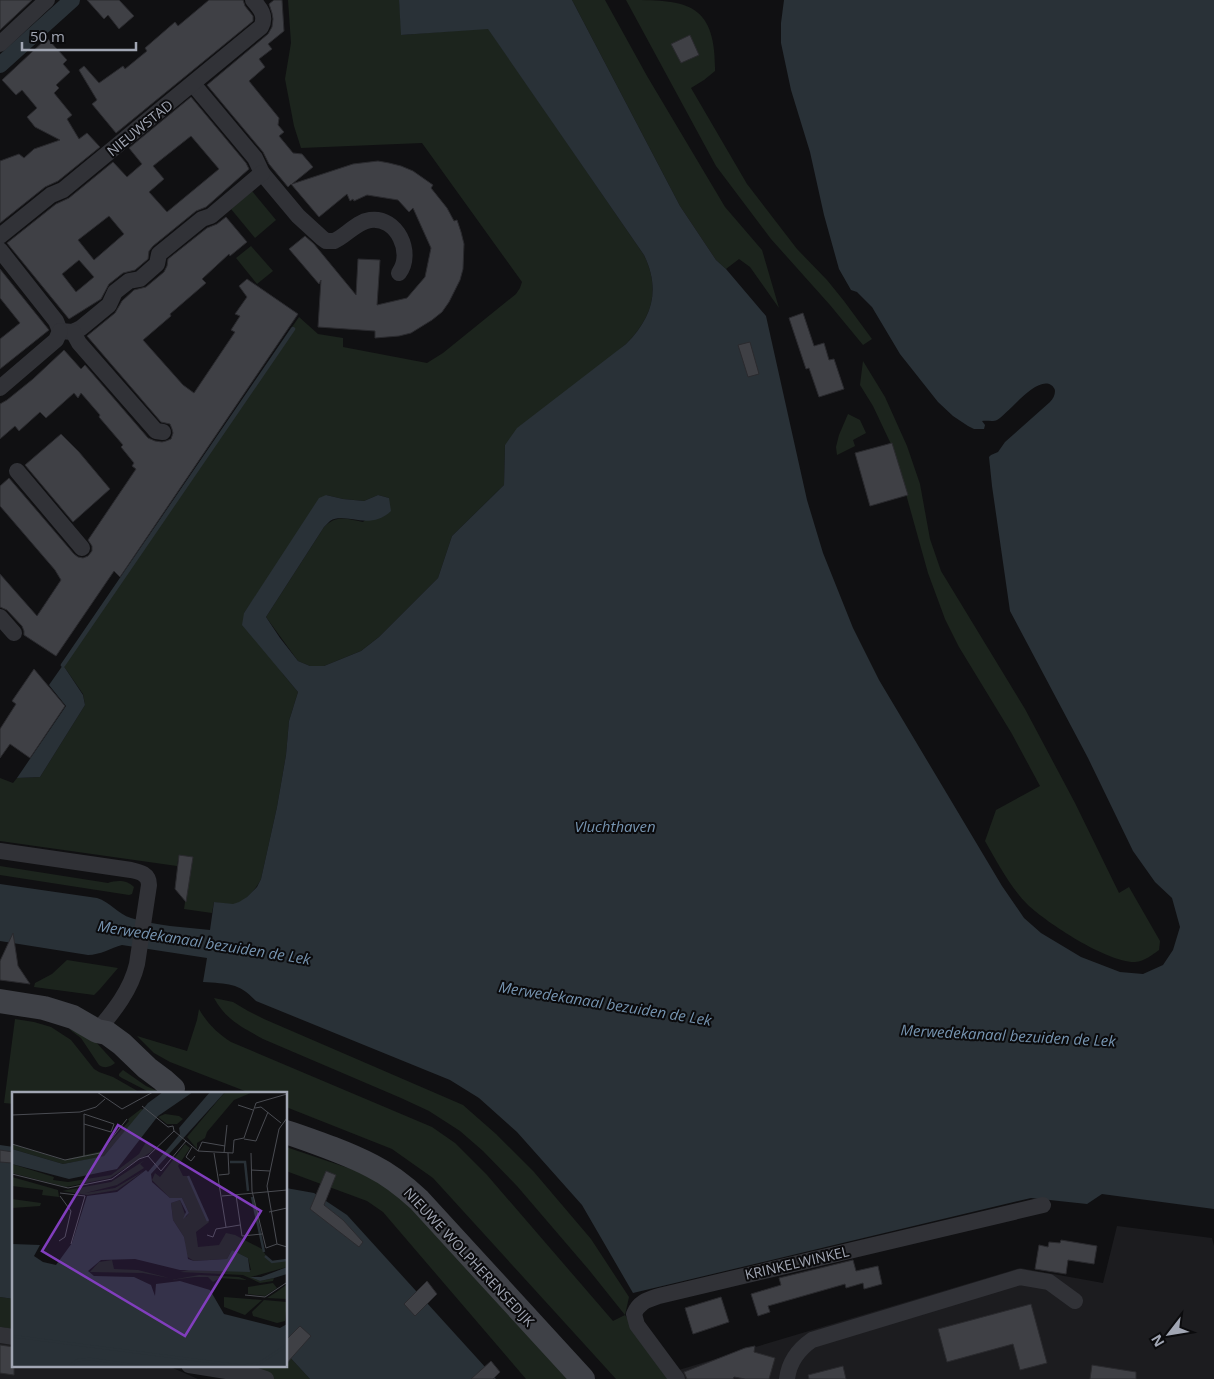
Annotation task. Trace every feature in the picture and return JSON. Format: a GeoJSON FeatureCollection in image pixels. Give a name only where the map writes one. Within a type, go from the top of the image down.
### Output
{"type":"FeatureCollection","features":[{"type":"Feature","properties":{"kind":"street"},"geometry":{"type":"LineString","coordinates":[[0,44],[47,0]]}},
{"type":"Feature","properties":{"kind":"street","name":"NIEUWSTAD"},"geometry":{"type":"LineString","coordinates":[[0,236],[51,195],[63,190],[261,27],[264,19],[257,4]]}},
{"type":"Feature","properties":{"kind":"street"},"geometry":{"type":"LineString","coordinates":[[193,84],[255,158],[262,173],[298,216],[322,238],[337,240],[368,220],[379,220],[392,226],[402,239],[405,251],[403,265],[399,272]]}},
{"type":"Feature","properties":{"kind":"street"},"geometry":{"type":"LineString","coordinates":[[0,388],[67,331],[81,328],[109,305],[115,292],[129,281],[140,279],[157,264],[159,254],[202,219],[211,216],[262,173]]}},
{"type":"Feature","properties":{"kind":"street"},"geometry":{"type":"LineString","coordinates":[[0,250],[56,321],[79,343],[156,431],[162,432]]}},
{"type":"Feature","properties":{"kind":"street"},"geometry":{"type":"LineString","coordinates":[[17,471],[82,548]]}},
{"type":"Feature","properties":{"kind":"street"},"geometry":{"type":"LineString","coordinates":[[0,617],[14,633]]}},
{"type":"Feature","properties":{"kind":"street"},"geometry":{"type":"LineString","coordinates":[[0,851],[131,870],[144,874],[150,882],[136,970],[129,987],[114,1011],[97,1031]]}},
{"type":"Feature","properties":{"kind":"street"},"geometry":{"type":"LineString","coordinates":[[0,1001],[44,1008],[73,1017],[97,1031],[100,1041],[120,1062],[132,1071],[152,1084],[164,1089],[178,1091]]}},
{"type":"Feature","properties":{"kind":"street","name":"NIEUWE WOLPHERENSEDIJK"},"geometry":{"type":"LineString","coordinates":[[288,1133],[373,1166],[419,1200],[583,1379]]}},
{"type":"Feature","properties":{"kind":"street","name":"KRINKELWINKEL"},"geometry":{"type":"LineString","coordinates":[[678,1379],[636,1324],[634,1314],[639,1305],[644,1302],[659,1296],[1043,1205]]}},
{"type":"Feature","properties":{"kind":"street"},"geometry":{"type":"LineString","coordinates":[[787,1379],[789,1369],[797,1354],[812,1340],[1020,1277],[1049,1282],[1075,1301]]}},
{"type":"Feature","properties":{"kind":"street"},"geometry":{"type":"LineString","coordinates":[[195,1366],[266,1379]]}},
{"type":"Feature","properties":{"kind":"shaded area"},"geometry":{"type":"Polygon","coordinates":[[[288,0],[399,0],[402,35],[488,28],[644,255],[652,280],[653,292],[648,314],[626,344],[505,445],[504,485],[452,536],[438,578],[379,637],[361,651],[324,666],[310,666],[298,661],[266,617],[324,527],[333,520],[342,518],[363,522],[389,498],[378,495],[364,501],[326,495],[244,613],[283,674],[298,692],[289,721],[286,755],[277,807],[261,879],[250,894],[235,904],[214,902],[212,913],[184,909],[192,857],[179,855],[177,866],[0,841],[0,778],[13,783],[17,778],[40,777],[85,705],[83,694],[63,665],[295,329],[292,327],[299,317],[318,334],[343,338],[343,347],[427,363],[443,353],[516,294],[522,282],[422,143],[301,148],[294,126],[285,79],[291,43],[288,0]]]}},
{"type":"Feature","properties":{"kind":"shaded area"},"geometry":{"type":"Polygon","coordinates":[[[572,0],[605,0],[647,76],[725,207],[762,250],[779,308],[750,267],[739,259],[726,269],[716,260],[680,206],[572,0]]]}},
{"type":"Feature","properties":{"kind":"shaded area"},"geometry":{"type":"Polygon","coordinates":[[[626,0],[665,1],[680,4],[693,9],[703,18],[710,30],[714,48],[715,71],[691,88],[747,184],[797,249],[844,301],[872,339],[863,345],[771,239],[716,166],[626,0]]]}},
{"type":"Feature","properties":{"kind":"shaded area"},"geometry":{"type":"Polygon","coordinates":[[[252,191],[276,220],[255,238],[231,209],[252,191]]]}},
{"type":"Feature","properties":{"kind":"shaded area"},"geometry":{"type":"Polygon","coordinates":[[[251,246],[273,271],[257,284],[236,258],[251,246]]]}},
{"type":"Feature","properties":{"kind":"shaded area"},"geometry":{"type":"Polygon","coordinates":[[[863,361],[885,397],[907,446],[920,484],[930,539],[941,571],[1025,709],[1075,803],[1119,893],[1129,887],[1160,941],[1159,950],[1145,959],[1135,962],[1123,961],[1110,956],[1078,941],[1049,922],[1028,905],[1015,890],[985,841],[996,810],[1040,786],[1012,734],[959,647],[945,619],[928,573],[890,442],[873,406],[860,385],[863,361]]]}},
{"type":"Feature","properties":{"kind":"shaded area"},"geometry":{"type":"Polygon","coordinates":[[[848,414],[860,420],[866,433],[853,440],[855,446],[837,455],[836,447],[839,435],[848,414]]]}},
{"type":"Feature","properties":{"kind":"shaded area"},"geometry":{"type":"Polygon","coordinates":[[[0,866],[108,883],[122,881],[134,887],[132,894],[129,895],[0,875],[0,866]]]}},
{"type":"Feature","properties":{"kind":"shaded area"},"geometry":{"type":"Polygon","coordinates":[[[67,960],[118,968],[94,995],[34,987],[35,983],[52,974],[67,960]]]}},
{"type":"Feature","properties":{"kind":"shaded area"},"geometry":{"type":"Polygon","coordinates":[[[214,998],[233,1002],[264,1019],[463,1105],[496,1134],[534,1172],[591,1239],[629,1297],[625,1315],[517,1186],[483,1151],[460,1131],[429,1111],[263,1039],[241,1027],[229,1017],[214,998]]]}},
{"type":"Feature","properties":{"kind":"shaded area"},"geometry":{"type":"Polygon","coordinates":[[[199,1009],[205,1019],[231,1042],[432,1127],[455,1143],[487,1175],[613,1321],[625,1315],[669,1379],[616,1379],[433,1178],[392,1149],[288,1108],[288,1092],[247,1092],[170,1062],[154,1053],[137,1036],[187,1051],[199,1009]]]}},
{"type":"Feature","properties":{"kind":"shaded area"},"geometry":{"type":"Polygon","coordinates":[[[15,1019],[51,1027],[71,1040],[94,1069],[139,1092],[12,1092],[12,1104],[4,1103],[15,1019]]]}},
{"type":"Feature","properties":{"kind":"shaded area"},"geometry":{"type":"Polygon","coordinates":[[[69,1029],[94,1040],[115,1063],[107,1067],[99,1065],[81,1038],[69,1029]]]}},
{"type":"Feature","properties":{"kind":"shaded area"},"geometry":{"type":"Polygon","coordinates":[[[123,1070],[146,1086],[160,1092],[149,1092],[122,1078],[119,1074],[123,1070]]]}},
{"type":"Feature","properties":{"kind":"shaded area"},"geometry":{"type":"Polygon","coordinates":[[[288,1148],[375,1179],[410,1204],[569,1379],[526,1379],[383,1212],[367,1201],[288,1172],[288,1148]]]}},
{"type":"Feature","properties":{"kind":"shaded area"},"geometry":{"type":"Polygon","coordinates":[[[1117,1226],[1212,1238],[1214,1246],[1214,1379],[674,1379],[672,1372],[1020,1268],[1103,1283],[1117,1226]]]}},
{"type":"Feature","properties":{"kind":"shaded area"},"geometry":{"type":"Polygon","coordinates":[[[0,1297],[12,1299],[12,1329],[0,1327],[0,1297]]]}},
{"type":"Feature","properties":{"kind":"shaded area"},"geometry":{"type":"Polygon","coordinates":[[[0,1330],[12,1333],[12,1366],[168,1366],[198,1379],[0,1379],[0,1330]]]}},
{"type":"Feature","properties":{"kind":"shaded area"},"geometry":{"type":"Polygon","coordinates":[[[288,1355],[310,1379],[261,1379],[216,1366],[288,1366],[288,1355]]]}},
{"type":"Feature","properties":{"kind":"water","name":"Vluchthaven"},"geometry":{"type":"Polygon","coordinates":[[[399,0],[572,0],[680,206],[716,260],[766,316],[807,500],[823,553],[853,628],[879,680],[1002,886],[1024,918],[1041,933],[1081,957],[1120,972],[1143,974],[1163,965],[1173,950],[1180,927],[1172,898],[1155,882],[1133,851],[1088,758],[1010,611],[989,457],[998,452],[1005,442],[1050,402],[1055,389],[1051,385],[1038,386],[1030,390],[997,420],[982,421],[985,425],[984,429],[974,429],[953,416],[938,402],[900,354],[872,307],[857,292],[851,290],[839,269],[824,215],[810,152],[791,90],[781,43],[781,23],[784,0],[1214,0],[1214,1209],[1102,1194],[1087,1204],[1031,1198],[633,1293],[582,1205],[517,1132],[479,1098],[450,1080],[256,1001],[238,987],[203,982],[207,958],[122,945],[101,953],[88,955],[0,941],[0,884],[97,898],[122,914],[141,921],[160,925],[210,930],[214,902],[233,904],[247,897],[257,887],[261,879],[277,807],[286,755],[289,721],[298,692],[242,625],[244,613],[319,498],[326,495],[364,501],[378,495],[389,498],[391,511],[383,517],[374,520],[366,521],[343,518],[330,521],[324,527],[266,617],[298,661],[310,666],[324,666],[361,651],[379,637],[438,578],[452,536],[504,485],[505,445],[517,428],[626,344],[648,314],[653,292],[652,280],[644,255],[488,29],[401,35],[399,0]]]}},
{"type":"Feature","properties":{"kind":"water"},"geometry":{"type":"Polygon","coordinates":[[[63,665],[83,695],[85,705],[40,777],[17,778],[66,706],[49,685],[63,665]]]}},
{"type":"Feature","properties":{"kind":"water"},"geometry":{"type":"Polygon","coordinates":[[[0,1145],[12,1147],[12,1299],[0,1297],[0,1145]]]}},
{"type":"Feature","properties":{"kind":"water"},"geometry":{"type":"Polygon","coordinates":[[[288,1188],[314,1193],[347,1215],[496,1379],[310,1379],[288,1355],[288,1188]]]}},
{"type":"Feature","properties":{"kind":"building"},"geometry":{"type":"Polygon","coordinates":[[[0,0],[32,0],[0,30],[0,0]]]}},
{"type":"Feature","properties":{"kind":"building"},"geometry":{"type":"Polygon","coordinates":[[[87,0],[119,0],[134,16],[119,29],[108,15],[104,19],[87,0]]]}},
{"type":"Feature","properties":{"kind":"building"},"geometry":{"type":"Polygon","coordinates":[[[209,0],[243,0],[253,16],[253,21],[116,133],[92,104],[97,100],[79,70],[84,66],[99,83],[123,66],[125,69],[147,51],[145,48],[175,22],[178,26],[209,0]]]}},
{"type":"Feature","properties":{"kind":"building"},"geometry":{"type":"Polygon","coordinates":[[[274,0],[282,0],[284,31],[268,44],[272,49],[259,59],[265,67],[249,81],[279,118],[278,125],[284,132],[279,136],[293,153],[302,154],[313,167],[292,184],[353,164],[378,161],[389,163],[413,171],[433,185],[431,188],[447,208],[454,221],[457,220],[464,244],[463,269],[460,280],[442,312],[411,333],[375,338],[375,331],[318,327],[321,280],[319,284],[289,249],[305,236],[314,244],[356,295],[358,259],[380,260],[377,305],[407,298],[425,277],[431,248],[413,208],[409,212],[398,200],[367,195],[350,201],[347,194],[319,217],[291,184],[288,187],[269,164],[263,152],[207,85],[268,34],[272,27],[273,19],[269,4],[274,0]]]}},
{"type":"Feature","properties":{"kind":"building"},"geometry":{"type":"Polygon","coordinates":[[[690,35],[699,55],[681,63],[671,44],[690,35]]]}},
{"type":"Feature","properties":{"kind":"building"},"geometry":{"type":"Polygon","coordinates":[[[47,38],[67,60],[63,64],[70,72],[56,85],[59,88],[54,93],[72,115],[67,119],[79,139],[87,133],[100,147],[58,181],[45,187],[0,223],[0,161],[19,154],[24,158],[34,149],[60,140],[35,127],[27,117],[37,108],[22,90],[16,95],[2,80],[47,38]]]}},
{"type":"Feature","properties":{"kind":"building"},"geometry":{"type":"Polygon","coordinates":[[[191,97],[249,169],[206,207],[196,211],[153,246],[149,251],[148,259],[135,270],[123,273],[109,284],[101,299],[69,319],[7,243],[56,204],[69,198],[113,162],[127,177],[142,164],[129,148],[191,97]],[[191,136],[153,166],[164,179],[149,192],[167,212],[219,169],[191,136]],[[109,216],[78,240],[94,260],[124,234],[109,216]],[[79,260],[62,274],[76,292],[94,277],[79,260]]]}},
{"type":"Feature","properties":{"kind":"building"},"geometry":{"type":"Polygon","coordinates":[[[226,217],[247,242],[230,256],[229,254],[202,279],[206,283],[143,340],[183,385],[194,393],[235,332],[231,330],[240,316],[235,314],[247,297],[239,286],[247,279],[298,314],[120,577],[114,571],[56,656],[24,635],[22,626],[7,610],[0,607],[0,574],[37,616],[61,580],[55,570],[0,506],[0,486],[9,478],[74,554],[83,558],[92,551],[92,546],[88,540],[136,469],[132,466],[134,463],[121,447],[123,445],[81,393],[78,398],[74,393],[46,418],[40,412],[19,431],[15,426],[0,439],[0,404],[33,379],[64,350],[81,369],[85,365],[148,438],[162,442],[171,439],[173,433],[170,424],[161,422],[87,336],[115,313],[122,301],[134,290],[146,287],[164,272],[168,259],[207,228],[217,224],[226,217]]]}},
{"type":"Feature","properties":{"kind":"building"},"geometry":{"type":"Polygon","coordinates":[[[0,269],[49,330],[0,369],[0,339],[20,323],[0,298],[0,269]]]}},
{"type":"Feature","properties":{"kind":"building"},"geometry":{"type":"Polygon","coordinates":[[[803,313],[814,346],[824,343],[829,360],[834,359],[844,389],[819,397],[809,368],[806,369],[789,318],[803,313]]]}},
{"type":"Feature","properties":{"kind":"building"},"geometry":{"type":"Polygon","coordinates":[[[750,342],[759,374],[748,377],[738,345],[750,342]]]}},
{"type":"Feature","properties":{"kind":"building"},"geometry":{"type":"Polygon","coordinates":[[[61,434],[110,489],[73,522],[25,465],[61,434]]]}},
{"type":"Feature","properties":{"kind":"building"},"geometry":{"type":"Polygon","coordinates":[[[892,443],[908,495],[870,506],[855,453],[892,443]]]}},
{"type":"Feature","properties":{"kind":"building"},"geometry":{"type":"Polygon","coordinates":[[[34,669],[65,706],[30,758],[10,744],[0,758],[0,729],[16,704],[12,701],[34,669]]]}},
{"type":"Feature","properties":{"kind":"building"},"geometry":{"type":"Polygon","coordinates":[[[179,855],[193,857],[186,902],[175,889],[179,855]]]}},
{"type":"Feature","properties":{"kind":"building"},"geometry":{"type":"Polygon","coordinates":[[[13,933],[18,966],[30,984],[0,980],[0,961],[13,933]]]}},
{"type":"Feature","properties":{"kind":"building"},"geometry":{"type":"Polygon","coordinates":[[[0,1150],[12,1152],[12,1163],[0,1162],[0,1150]]]}},
{"type":"Feature","properties":{"kind":"building"},"geometry":{"type":"Polygon","coordinates":[[[326,1171],[336,1175],[324,1205],[343,1220],[363,1242],[359,1247],[310,1209],[326,1171]]]}},
{"type":"Feature","properties":{"kind":"building"},"geometry":{"type":"Polygon","coordinates":[[[1061,1240],[1097,1246],[1094,1264],[1068,1260],[1066,1274],[1035,1269],[1039,1245],[1048,1247],[1049,1242],[1060,1243],[1061,1240]]]}},
{"type":"Feature","properties":{"kind":"building"},"geometry":{"type":"Polygon","coordinates":[[[853,1260],[856,1271],[878,1266],[882,1284],[864,1289],[863,1283],[846,1288],[845,1284],[768,1306],[770,1312],[758,1316],[751,1294],[781,1285],[779,1278],[853,1260]]]}},
{"type":"Feature","properties":{"kind":"building"},"geometry":{"type":"Polygon","coordinates":[[[427,1281],[437,1294],[415,1316],[404,1304],[427,1281]]]}},
{"type":"Feature","properties":{"kind":"building"},"geometry":{"type":"Polygon","coordinates":[[[721,1297],[729,1322],[693,1334],[685,1308],[721,1297]]]}},
{"type":"Feature","properties":{"kind":"building"},"geometry":{"type":"Polygon","coordinates":[[[1031,1304],[1047,1363],[1020,1370],[1013,1344],[947,1362],[938,1329],[1031,1304]]]}},
{"type":"Feature","properties":{"kind":"building"},"geometry":{"type":"Polygon","coordinates":[[[300,1326],[311,1336],[288,1362],[288,1338],[300,1326]]]}},
{"type":"Feature","properties":{"kind":"building"},"geometry":{"type":"Polygon","coordinates":[[[0,1345],[12,1347],[14,1375],[0,1373],[0,1345]]]}},
{"type":"Feature","properties":{"kind":"building"},"geometry":{"type":"Polygon","coordinates":[[[755,1346],[754,1352],[775,1358],[769,1379],[734,1377],[733,1379],[687,1379],[684,1372],[745,1348],[755,1346]]]}},
{"type":"Feature","properties":{"kind":"building"},"geometry":{"type":"Polygon","coordinates":[[[491,1361],[500,1372],[493,1379],[471,1379],[491,1361]]]}},
{"type":"Feature","properties":{"kind":"building"},"geometry":{"type":"Polygon","coordinates":[[[1092,1365],[1136,1372],[1136,1379],[1090,1379],[1092,1365]]]}},
{"type":"Feature","properties":{"kind":"building"},"geometry":{"type":"Polygon","coordinates":[[[843,1366],[846,1379],[809,1379],[808,1375],[843,1366]]]}},
{"type":"Feature","properties":{"kind":"waterway"},"geometry":{"type":"LineString","coordinates":[[0,65],[72,0]]}},
{"type":"Feature","properties":{"kind":"waterway"},"geometry":{"type":"LineString","coordinates":[[63,665],[293,329]]}},
{"type":"Feature","properties":{"kind":"water label","name":"Merwedekanaal bezuiden de Lek"},"geometry":{"type":"Point","coordinates":[204,943]}},
{"type":"Feature","properties":{"kind":"water label","name":"Merwedekanaal bezuiden de Lek"},"geometry":{"type":"Point","coordinates":[605,1004]}},
{"type":"Feature","properties":{"kind":"water label","name":"Merwedekanaal bezuiden de Lek"},"geometry":{"type":"Point","coordinates":[1008,1036]}}]}
